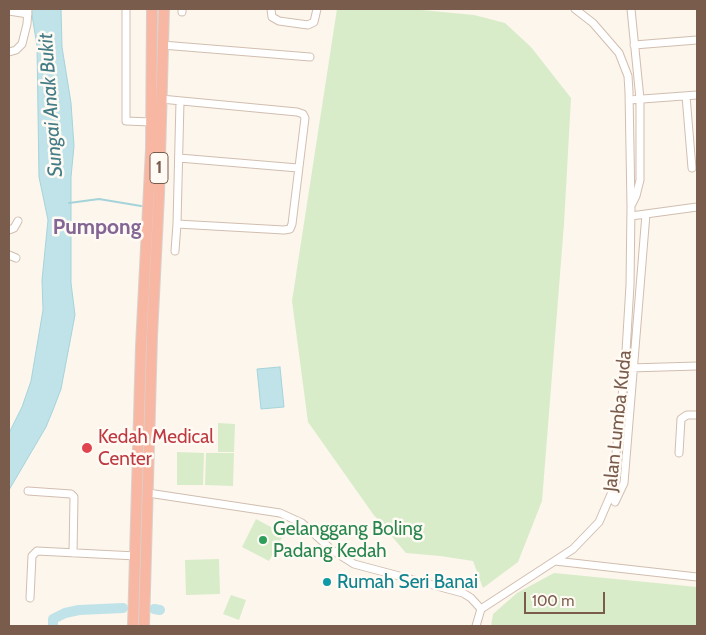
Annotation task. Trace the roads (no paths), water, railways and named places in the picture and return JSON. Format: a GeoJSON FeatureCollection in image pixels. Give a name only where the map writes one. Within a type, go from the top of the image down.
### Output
{"type":"FeatureCollection","features":[{"type":"Feature","properties":{"kind":"highway","name":"1"},"geometry":{"type":"LineString","coordinates":[[133,626],[141,346],[150,194],[152,9]]}},
{"type":"Feature","properties":{"kind":"highway","name":"1"},"geometry":{"type":"LineString","coordinates":[[144,626],[151,332],[159,194],[164,9]]}},
{"type":"Feature","properties":{"kind":"highway"},"geometry":{"type":"LineString","coordinates":[[141,346],[151,332],[143,314]]}},
{"type":"Feature","properties":{"kind":"highway"},"geometry":{"type":"LineString","coordinates":[[144,607],[153,626]]}},
{"type":"Feature","properties":{"kind":"street"},"geometry":{"type":"LineString","coordinates":[[126,9],[126,121],[152,122]]}},
{"type":"Feature","properties":{"kind":"street"},"geometry":{"type":"LineString","coordinates":[[271,9],[272,17],[279,21],[308,25],[314,22],[317,9]]}},
{"type":"Feature","properties":{"kind":"street","name":"Jalan Lumba Kuda"},"geometry":{"type":"LineString","coordinates":[[481,609],[573,549],[599,522],[612,492],[625,368],[630,285],[631,207],[628,76],[619,53],[593,23],[575,9]]}},
{"type":"Feature","properties":{"kind":"street"},"geometry":{"type":"LineString","coordinates":[[631,9],[640,99],[640,180],[631,207]]}},
{"type":"Feature","properties":{"kind":"street"},"geometry":{"type":"LineString","coordinates":[[9,11],[28,12],[22,44],[16,50],[9,52]]}},
{"type":"Feature","properties":{"kind":"street"},"geometry":{"type":"LineString","coordinates":[[634,44],[697,40]]}},
{"type":"Feature","properties":{"kind":"street"},"geometry":{"type":"LineString","coordinates":[[162,45],[310,57]]}},
{"type":"Feature","properties":{"kind":"street"},"geometry":{"type":"LineString","coordinates":[[629,100],[697,95]]}},
{"type":"Feature","properties":{"kind":"street"},"geometry":{"type":"LineString","coordinates":[[686,96],[692,168]]}},
{"type":"Feature","properties":{"kind":"street"},"geometry":{"type":"LineString","coordinates":[[161,99],[301,113],[305,118],[292,224],[288,230],[177,224]]}},
{"type":"Feature","properties":{"kind":"street"},"geometry":{"type":"LineString","coordinates":[[174,251],[177,224],[180,101]]}},
{"type":"Feature","properties":{"kind":"street"},"geometry":{"type":"LineString","coordinates":[[178,158],[298,168]]}},
{"type":"Feature","properties":{"kind":"street"},"geometry":{"type":"LineString","coordinates":[[631,216],[697,207]]}},
{"type":"Feature","properties":{"kind":"street"},"geometry":{"type":"LineString","coordinates":[[615,502],[624,483],[646,214]]}},
{"type":"Feature","properties":{"kind":"street"},"geometry":{"type":"LineString","coordinates":[[9,230],[14,228],[18,221]]}},
{"type":"Feature","properties":{"kind":"street"},"geometry":{"type":"LineString","coordinates":[[625,368],[697,366]]}},
{"type":"Feature","properties":{"kind":"street"},"geometry":{"type":"LineString","coordinates":[[679,453],[681,419],[687,415],[697,415]]}},
{"type":"Feature","properties":{"kind":"street"},"geometry":{"type":"LineString","coordinates":[[615,464],[625,465]]}},
{"type":"Feature","properties":{"kind":"street"},"geometry":{"type":"LineString","coordinates":[[28,491],[71,494],[74,497],[73,553]]}},
{"type":"Feature","properties":{"kind":"street"},"geometry":{"type":"LineString","coordinates":[[148,493],[280,513],[302,523],[332,550],[354,564],[463,593],[471,598],[481,609],[476,626]]}},
{"type":"Feature","properties":{"kind":"street"},"geometry":{"type":"LineString","coordinates":[[30,598],[32,556],[37,551],[136,556]]}},
{"type":"Feature","properties":{"kind":"street"},"geometry":{"type":"LineString","coordinates":[[556,561],[697,577]]}},
{"type":"Feature","properties":{"kind":"water","name":"Sungai Anak Bukit"},"geometry":{"type":"Polygon","coordinates":[[[31,9],[61,9],[62,47],[71,103],[74,146],[71,177],[71,283],[75,315],[61,389],[46,427],[9,490],[9,433],[22,407],[31,381],[43,310],[42,280],[48,220],[39,177],[37,46],[31,9]]]}},
{"type":"Feature","properties":{"kind":"water"},"geometry":{"type":"Polygon","coordinates":[[[280,367],[284,407],[261,409],[257,369],[280,367]]]}},
{"type":"Feature","properties":{"kind":"waterway"},"geometry":{"type":"LineString","coordinates":[[69,203],[99,199],[141,206]]}},
{"type":"Feature","properties":{"kind":"waterway"},"geometry":{"type":"LineString","coordinates":[[53,626],[53,619],[65,613],[79,610],[123,608]]}},
{"type":"Feature","properties":{"kind":"waterway"},"geometry":{"type":"LineString","coordinates":[[154,609],[160,610]]}},
{"type":"Feature","properties":{"kind":"place","name":"Kedah Medical Center"},"geometry":{"type":"Point","coordinates":[87,448]}},
{"type":"Feature","properties":{"kind":"place","name":"Gelanggang Boling Padang Kedah"},"geometry":{"type":"Point","coordinates":[263,540]}},
{"type":"Feature","properties":{"kind":"place","name":"Rumah Seri Banai"},"geometry":{"type":"Point","coordinates":[327,582]}},
{"type":"Feature","properties":{"kind":"district","name":"Pumpong"},"geometry":{"type":"Point","coordinates":[97,228]}}]}
